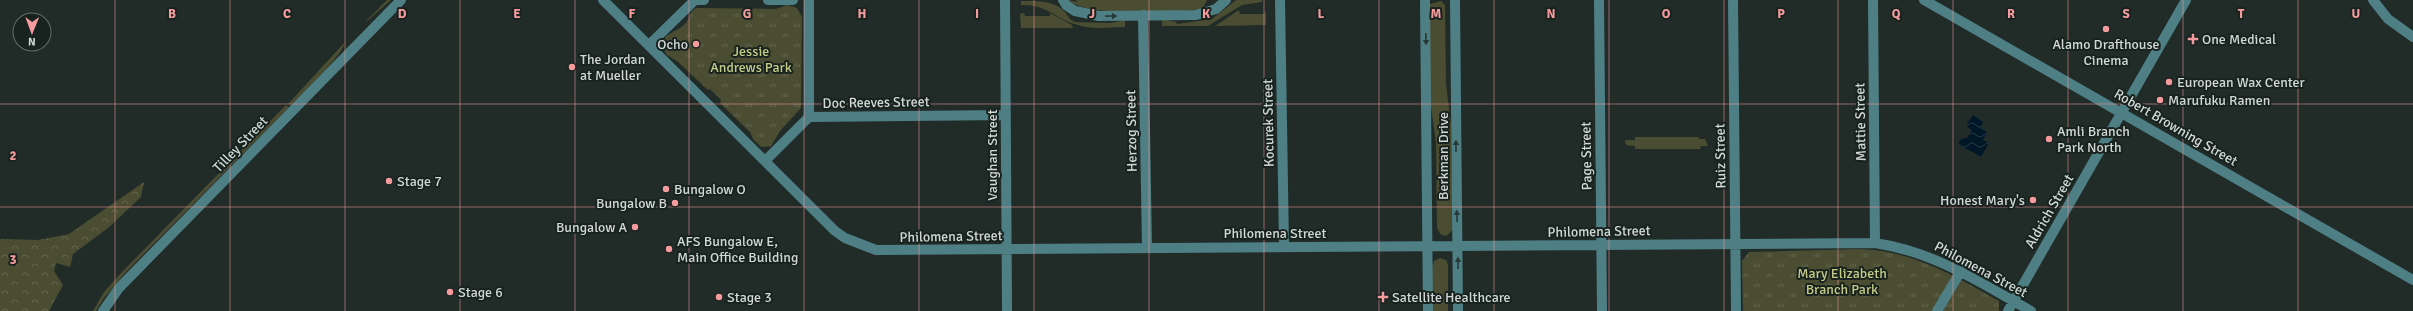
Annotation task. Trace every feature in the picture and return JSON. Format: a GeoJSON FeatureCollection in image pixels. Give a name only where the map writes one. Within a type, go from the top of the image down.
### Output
{"type":"FeatureCollection","features":[{"type":"Feature","properties":{"kind":"street","name":"Tilley Street"},"geometry":{"type":"LineString","coordinates":[[103,311],[119,288],[401,0]]}},
{"type":"Feature","properties":{"kind":"street","name":"Philomena Street"},"geometry":{"type":"LineString","coordinates":[[603,0],[835,231],[858,245],[876,250],[1875,243],[1917,251],[1961,271],[2031,311]]}},
{"type":"Feature","properties":{"kind":"street"},"geometry":{"type":"LineString","coordinates":[[649,45],[695,0],[704,0]]}},
{"type":"Feature","properties":{"kind":"street"},"geometry":{"type":"LineString","coordinates":[[768,0],[793,0]]}},
{"type":"Feature","properties":{"kind":"street"},"geometry":{"type":"LineString","coordinates":[[809,0],[809,117]]}},
{"type":"Feature","properties":{"kind":"street","name":"Vaughan Street"},"geometry":{"type":"LineString","coordinates":[[1005,0],[1007,310]]}},
{"type":"Feature","properties":{"kind":"street"},"geometry":{"type":"LineString","coordinates":[[1063,0],[1066,5],[1085,15],[1203,14],[1216,9],[1226,0]]}},
{"type":"Feature","properties":{"kind":"street","name":"Kocurek Street"},"geometry":{"type":"LineString","coordinates":[[1280,0],[1284,246]]}},
{"type":"Feature","properties":{"kind":"street","name":"Berkman Drive"},"geometry":{"type":"LineString","coordinates":[[1425,0],[1428,311]]}},
{"type":"Feature","properties":{"kind":"street","name":"Berkman Drive"},"geometry":{"type":"LineString","coordinates":[[1455,0],[1458,311]]}},
{"type":"Feature","properties":{"kind":"street","name":"Page Street"},"geometry":{"type":"LineString","coordinates":[[1599,0],[1602,311]]}},
{"type":"Feature","properties":{"kind":"street","name":"Ruiz Street"},"geometry":{"type":"LineString","coordinates":[[1732,0],[1736,311]]}},
{"type":"Feature","properties":{"kind":"street","name":"Mattie Street"},"geometry":{"type":"LineString","coordinates":[[1873,0],[1875,243]]}},
{"type":"Feature","properties":{"kind":"street","name":"Robert Browning Street"},"geometry":{"type":"LineString","coordinates":[[1924,0],[2413,280]]}},
{"type":"Feature","properties":{"kind":"street","name":"Aldrich Street"},"geometry":{"type":"LineString","coordinates":[[2008,311],[2186,0]]}},
{"type":"Feature","properties":{"kind":"street"},"geometry":{"type":"LineString","coordinates":[[2373,0],[2388,19],[2413,37]]}},
{"type":"Feature","properties":{"kind":"street","name":"Herzog Street"},"geometry":{"type":"LineString","coordinates":[[1143,15],[1147,247]]}},
{"type":"Feature","properties":{"kind":"street","name":"Doc Reeves Street"},"geometry":{"type":"LineString","coordinates":[[764,161],[809,117],[1006,114]]}},
{"type":"Feature","properties":{"kind":"street"},"geometry":{"type":"LineString","coordinates":[[1937,311],[1961,271]]}},
{"type":"Feature","properties":{"kind":"green space"},"geometry":{"type":"Polygon","coordinates":[[[387,0],[391,0],[366,22],[366,21],[387,0]]]}},
{"type":"Feature","properties":{"kind":"green space"},"geometry":{"type":"Polygon","coordinates":[[[1068,0],[1078,2],[1076,0],[1207,0],[1203,8],[1196,10],[1129,12],[1092,9],[1068,0]]]}},
{"type":"Feature","properties":{"kind":"green space"},"geometry":{"type":"Polygon","coordinates":[[[1236,0],[1262,0],[1262,2],[1242,5],[1208,26],[1162,26],[1162,19],[1176,22],[1177,24],[1212,19],[1236,0]]]}},
{"type":"Feature","properties":{"kind":"green space"},"geometry":{"type":"Polygon","coordinates":[[[1021,1],[1054,4],[1063,10],[1070,19],[1075,22],[1110,23],[1125,20],[1125,27],[1084,27],[1063,19],[1039,7],[1021,5],[1021,1]]]}},
{"type":"Feature","properties":{"kind":"green space"},"geometry":{"type":"Polygon","coordinates":[[[1441,1],[1445,5],[1446,84],[1451,125],[1453,230],[1446,236],[1440,234],[1437,227],[1436,142],[1430,101],[1430,4],[1441,1]]]}},
{"type":"Feature","properties":{"kind":"green space","name":"Jessie Andrews Park"},"geometry":{"type":"Polygon","coordinates":[[[787,5],[797,8],[802,17],[801,108],[780,131],[771,146],[761,147],[753,139],[750,132],[720,103],[721,100],[710,89],[708,90],[678,62],[666,54],[662,43],[666,36],[686,23],[691,12],[696,8],[776,9],[787,5]]]}},
{"type":"Feature","properties":{"kind":"green space"},"geometry":{"type":"Polygon","coordinates":[[[1239,10],[1240,14],[1264,14],[1266,11],[1266,25],[1215,26],[1239,10]]]}},
{"type":"Feature","properties":{"kind":"green space"},"geometry":{"type":"Polygon","coordinates":[[[1024,13],[1025,16],[1050,16],[1050,13],[1072,25],[1073,28],[1021,28],[1020,14],[1024,13]]]}},
{"type":"Feature","properties":{"kind":"green space"},"geometry":{"type":"Polygon","coordinates":[[[345,42],[338,56],[291,105],[288,104],[345,42]]]}},
{"type":"Feature","properties":{"kind":"green space"},"geometry":{"type":"Polygon","coordinates":[[[286,105],[289,107],[126,272],[104,298],[96,311],[93,311],[104,292],[120,274],[286,105]]]}},
{"type":"Feature","properties":{"kind":"green space"},"geometry":{"type":"Polygon","coordinates":[[[1635,137],[1699,137],[1699,139],[1705,139],[1708,146],[1701,146],[1700,149],[1635,149],[1635,146],[1626,145],[1625,140],[1635,140],[1635,137]]]}},
{"type":"Feature","properties":{"kind":"green space"},"geometry":{"type":"Polygon","coordinates":[[[144,182],[141,197],[108,228],[73,254],[70,267],[56,263],[54,271],[63,285],[49,311],[0,311],[0,239],[38,240],[69,234],[144,182]]]}},
{"type":"Feature","properties":{"kind":"green space","name":"Mary Elizabeth Branch Park"},"geometry":{"type":"Polygon","coordinates":[[[1859,249],[1878,250],[1897,254],[1932,266],[1966,282],[1999,301],[1999,311],[1743,311],[1742,261],[1749,252],[1859,249]]]}},
{"type":"Feature","properties":{"kind":"green space"},"geometry":{"type":"Polygon","coordinates":[[[1440,258],[1446,260],[1448,265],[1448,311],[1432,311],[1432,266],[1434,261],[1440,258]]]}},
{"type":"Feature","properties":{"kind":"water"},"geometry":{"type":"Polygon","coordinates":[[[1973,115],[1983,122],[1980,128],[1987,132],[1983,140],[1989,143],[1981,157],[1958,144],[1961,139],[1967,138],[1972,130],[1966,126],[1973,115]]]}},
{"type":"Feature","properties":{"kind":"place","name":"Alamo Drafthouse Cinema"},"geometry":{"type":"Point","coordinates":[2106,29]}},
{"type":"Feature","properties":{"kind":"place","name":"One Medical"},"geometry":{"type":"Point","coordinates":[2193,39]}},
{"type":"Feature","properties":{"kind":"place","name":"Ocho"},"geometry":{"type":"Point","coordinates":[696,44]}},
{"type":"Feature","properties":{"kind":"place","name":"The Jordan at Mueller"},"geometry":{"type":"Point","coordinates":[572,67]}},
{"type":"Feature","properties":{"kind":"place","name":"European Wax Center"},"geometry":{"type":"Point","coordinates":[2169,82]}},
{"type":"Feature","properties":{"kind":"place","name":"Marufuku Ramen"},"geometry":{"type":"Point","coordinates":[2160,100]}},
{"type":"Feature","properties":{"kind":"place","name":"Amli Branch Park North"},"geometry":{"type":"Point","coordinates":[2049,139]}},
{"type":"Feature","properties":{"kind":"place","name":"Stage 7"},"geometry":{"type":"Point","coordinates":[389,181]}},
{"type":"Feature","properties":{"kind":"place","name":"Bungalow O"},"geometry":{"type":"Point","coordinates":[666,189]}},
{"type":"Feature","properties":{"kind":"place","name":"Honest Mary's"},"geometry":{"type":"Point","coordinates":[2033,200]}},
{"type":"Feature","properties":{"kind":"place","name":"Bungalow B"},"geometry":{"type":"Point","coordinates":[675,203]}},
{"type":"Feature","properties":{"kind":"place","name":"Bungalow A"},"geometry":{"type":"Point","coordinates":[635,227]}},
{"type":"Feature","properties":{"kind":"place","name":"AFS Bungalow E, Main Office Building"},"geometry":{"type":"Point","coordinates":[669,249]}},
{"type":"Feature","properties":{"kind":"place","name":"Stage 6"},"geometry":{"type":"Point","coordinates":[450,292]}},
{"type":"Feature","properties":{"kind":"place","name":"Stage 3"},"geometry":{"type":"Point","coordinates":[719,297]}},
{"type":"Feature","properties":{"kind":"place","name":"Satellite Healthcare"},"geometry":{"type":"Point","coordinates":[1383,297]}}]}
